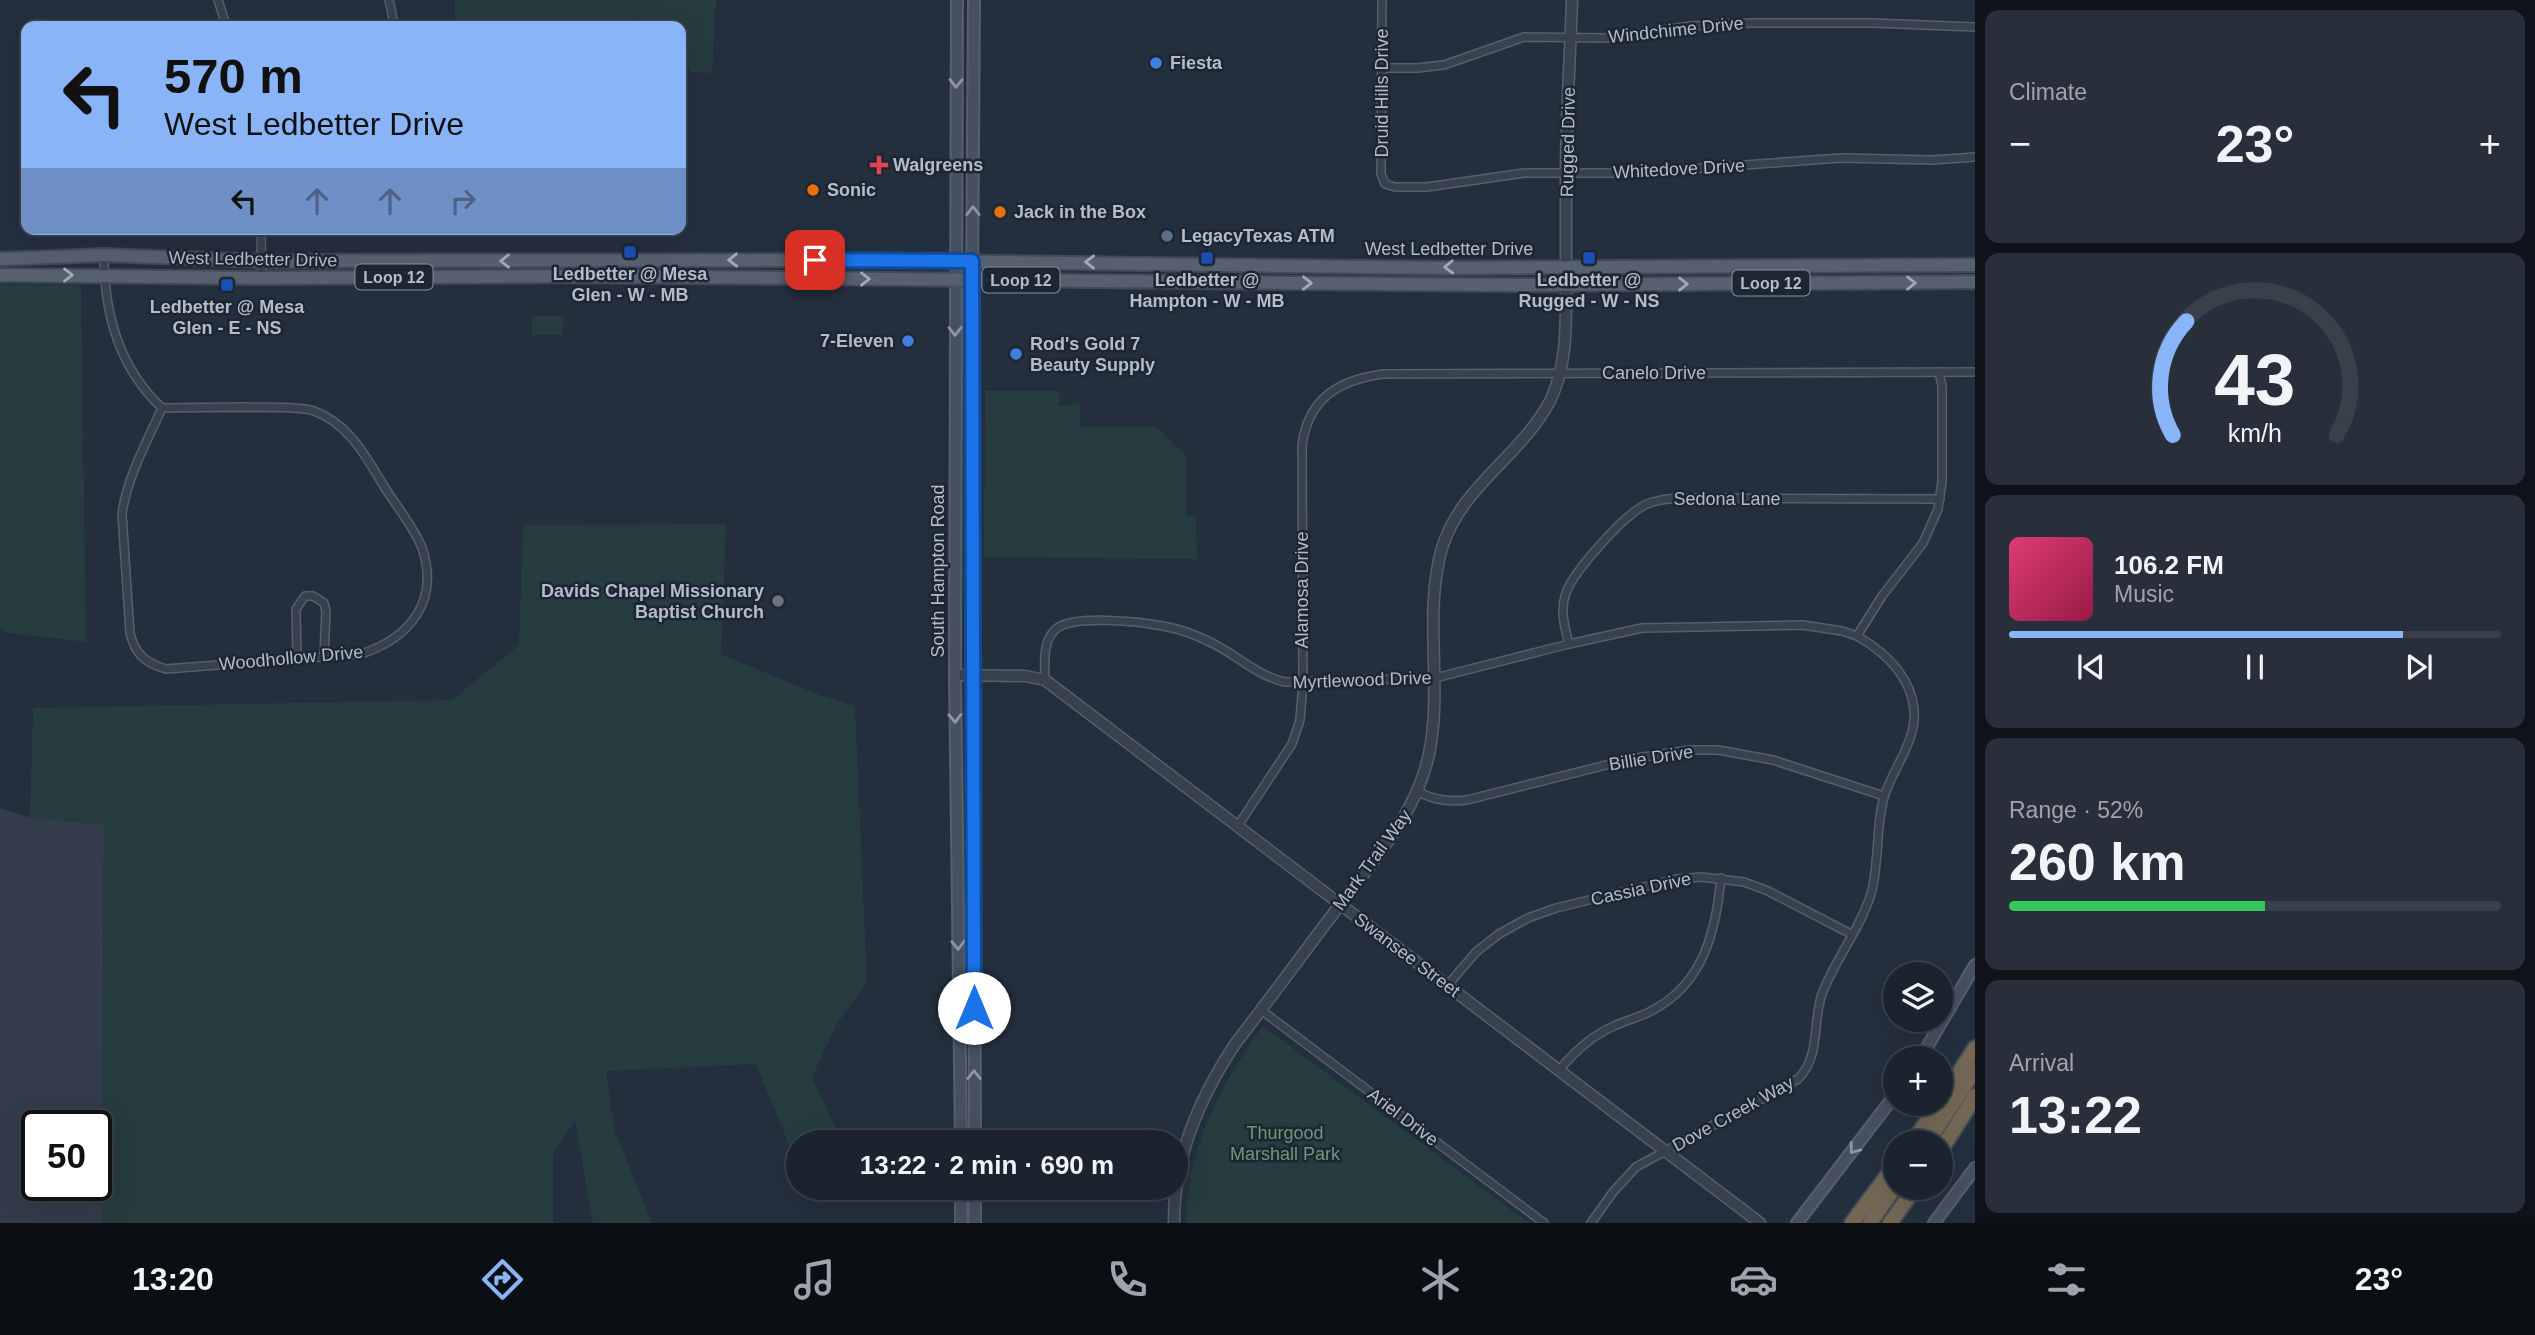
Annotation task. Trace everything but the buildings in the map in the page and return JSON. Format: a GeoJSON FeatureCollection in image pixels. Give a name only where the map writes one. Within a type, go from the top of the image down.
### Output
{"type":"FeatureCollection","features":[{"type":"Feature","properties":{"kind":"highway"},"geometry":{"type":"LineString","coordinates":[[1953,1083],[1975,1048]]}},
{"type":"Feature","properties":{"kind":"highway"},"geometry":{"type":"LineString","coordinates":[[1936,1130],[1975,1070]]}},
{"type":"Feature","properties":{"kind":"highway"},"geometry":{"type":"LineString","coordinates":[[1953,1131],[1975,1096]]}},
{"type":"Feature","properties":{"kind":"highway"},"geometry":{"type":"LineString","coordinates":[[1852,1223],[1883,1181]]}},
{"type":"Feature","properties":{"kind":"highway"},"geometry":{"type":"LineString","coordinates":[[1870,1223],[1886,1200]]}},
{"type":"Feature","properties":{"kind":"highway"},"geometry":{"type":"LineString","coordinates":[[1890,1223],[1906,1200]]}},
{"type":"Feature","properties":{"kind":"main road","name":"South Hampton Road"},"geometry":{"type":"LineString","coordinates":[[957,0],[955,675],[961,1130]]}},
{"type":"Feature","properties":{"kind":"main road","name":"South Hampton Road"},"geometry":{"type":"LineString","coordinates":[[974,0],[972,279],[975,1130]]}},
{"type":"Feature","properties":{"kind":"main road"},"geometry":{"type":"LineString","coordinates":[[956,15],[974,16]]}},
{"type":"Feature","properties":{"kind":"main road","name":"West Ledbetter Drive"},"geometry":{"type":"LineString","coordinates":[[0,259],[104,255],[262,261],[972,261],[1439,268],[1975,265]]}},
{"type":"Feature","properties":{"kind":"main road"},"geometry":{"type":"LineString","coordinates":[[772,260],[773,279]]}},
{"type":"Feature","properties":{"kind":"main road"},"geometry":{"type":"LineString","coordinates":[[499,277],[542,270],[545,261]]}},
{"type":"Feature","properties":{"kind":"main road"},"geometry":{"type":"LineString","coordinates":[[585,276],[589,270],[604,265],[645,262]]}},
{"type":"Feature","properties":{"kind":"main road"},"geometry":{"type":"LineString","coordinates":[[1116,281],[1119,262]]}},
{"type":"Feature","properties":{"kind":"main road"},"geometry":{"type":"LineString","coordinates":[[1834,267],[1834,283]]}},
{"type":"Feature","properties":{"kind":"main road","name":"West Ledbetter Drive"},"geometry":{"type":"LineString","coordinates":[[0,275],[261,278],[585,276],[1566,285],[1975,282]]}},
{"type":"Feature","properties":{"kind":"main road"},"geometry":{"type":"LineString","coordinates":[[956,540],[974,543]]}},
{"type":"Feature","properties":{"kind":"main road"},"geometry":{"type":"LineString","coordinates":[[956,802],[974,802]]}},
{"type":"Feature","properties":{"kind":"main road"},"geometry":{"type":"LineString","coordinates":[[1928,1046],[1975,965]]}},
{"type":"Feature","properties":{"kind":"main road"},"geometry":{"type":"LineString","coordinates":[[1797,1223],[1883,1111]]}},
{"type":"Feature","properties":{"kind":"main road"},"geometry":{"type":"LineString","coordinates":[[1934,1223],[1975,1168]]}},
{"type":"Feature","properties":{"kind":"main road"},"geometry":{"type":"LineString","coordinates":[[961,1200],[961,1223]]}},
{"type":"Feature","properties":{"kind":"main road"},"geometry":{"type":"LineString","coordinates":[[975,1200],[975,1223]]}},
{"type":"Feature","properties":{"kind":"street"},"geometry":{"type":"LineString","coordinates":[[218,0],[225,21]]}},
{"type":"Feature","properties":{"kind":"street"},"geometry":{"type":"LineString","coordinates":[[389,0],[394,21]]}},
{"type":"Feature","properties":{"kind":"street","name":"Druid Hills Drive"},"geometry":{"type":"LineString","coordinates":[[1382,0],[1381,174],[1385,184]]}},
{"type":"Feature","properties":{"kind":"street","name":"Rugged Drive"},"geometry":{"type":"LineString","coordinates":[[1566,285],[1566,174],[1572,0]]}},
{"type":"Feature","properties":{"kind":"street","name":"Windchime Drive"},"geometry":{"type":"LineString","coordinates":[[1382,68],[1444,65],[1524,37],[1636,36],[1691,26],[1751,23],[1872,23],[1975,27]]}},
{"type":"Feature","properties":{"kind":"street","name":"Whitedove Drive"},"geometry":{"type":"LineString","coordinates":[[1385,184],[1395,187],[1427,187],[1524,173],[1646,172],[1841,159],[1933,160],[1975,157]]}},
{"type":"Feature","properties":{"kind":"street"},"geometry":{"type":"LineString","coordinates":[[261,235],[261,278]]}},
{"type":"Feature","properties":{"kind":"street"},"geometry":{"type":"LineString","coordinates":[[104,255],[104,275],[113,331],[122,356],[133,376],[162,408]]}},
{"type":"Feature","properties":{"kind":"street","name":"Mark Trail Way"},"geometry":{"type":"LineString","coordinates":[[1174,1223],[1176,1191],[1192,1124],[1214,1076],[1392,836],[1418,792],[1431,743],[1436,678],[1434,602],[1440,556],[1450,526],[1475,489],[1535,425],[1550,400],[1559,373],[1566,330],[1566,285]]}},
{"type":"Feature","properties":{"kind":"street"},"geometry":{"type":"LineString","coordinates":[[1857,636],[1882,596],[1923,543],[1940,499],[1942,386],[1939,372]]}},
{"type":"Feature","properties":{"kind":"street","name":"Canelo Drive"},"geometry":{"type":"LineString","coordinates":[[1335,388],[1349,381],[1383,374],[1975,372]]}},
{"type":"Feature","properties":{"kind":"street","name":"Alamosa Drive"},"geometry":{"type":"LineString","coordinates":[[1237,827],[1292,744],[1300,720],[1303,682],[1302,446],[1310,418],[1322,399],[1335,388]]}},
{"type":"Feature","properties":{"kind":"street","name":"Woodhollow Drive"},"geometry":{"type":"LineString","coordinates":[[245,407],[313,411],[329,419],[355,439],[421,546],[426,574],[425,593],[411,625],[391,642],[361,654],[166,669],[151,664],[140,656],[132,644],[130,633],[123,505],[130,481],[162,408],[245,407]]}},
{"type":"Feature","properties":{"kind":"street","name":"Sedona Lane"},"geometry":{"type":"LineString","coordinates":[[1569,644],[1563,607],[1571,580],[1631,514],[1651,502],[1680,498],[1940,499]]}},
{"type":"Feature","properties":{"kind":"street"},"geometry":{"type":"LineString","coordinates":[[297,658],[296,610],[305,596],[313,596],[324,603],[324,657]]}},
{"type":"Feature","properties":{"kind":"street","name":"Myrtlewood Drive"},"geometry":{"type":"LineString","coordinates":[[1045,680],[1045,652],[1050,636],[1057,627],[1069,622],[1084,621],[1163,626],[1214,643],[1272,680],[1303,682],[1436,678],[1642,628],[1802,625],[1857,636]]}},
{"type":"Feature","properties":{"kind":"street","name":"Dove Creek Way"},"geometry":{"type":"LineString","coordinates":[[1591,1223],[1636,1167],[1781,1089],[1807,1070],[1814,1048],[1816,1016],[1821,997],[1865,910],[1874,882],[1884,796],[1912,733],[1914,707],[1908,687],[1886,656],[1857,636]]}},
{"type":"Feature","properties":{"kind":"street"},"geometry":{"type":"LineString","coordinates":[[955,675],[1025,676],[1045,680]]}},
{"type":"Feature","properties":{"kind":"street","name":"Swansee Street"},"geometry":{"type":"LineString","coordinates":[[1045,680],[1760,1223]]}},
{"type":"Feature","properties":{"kind":"street","name":"Billie Drive"},"geometry":{"type":"LineString","coordinates":[[1418,792],[1432,799],[1448,802],[1468,800],[1630,759],[1689,750],[1718,750],[1773,760],[1884,796]]}},
{"type":"Feature","properties":{"kind":"street"},"geometry":{"type":"LineString","coordinates":[[1560,1069],[1576,1050],[1595,1036],[1653,1010],[1684,986],[1699,966],[1711,939],[1721,878]]}},
{"type":"Feature","properties":{"kind":"street","name":"Cassia Drive"},"geometry":{"type":"LineString","coordinates":[[1447,986],[1476,952],[1499,934],[1528,918],[1556,908],[1675,879],[1721,878],[1766,890],[1851,934]]}},
{"type":"Feature","properties":{"kind":"street","name":"Ariel Drive"},"geometry":{"type":"LineString","coordinates":[[1261,1010],[1544,1223]]}},
{"type":"Feature","properties":{"kind":"shaded area"},"geometry":{"type":"Polygon","coordinates":[[[0,808],[30,818],[104,824],[103,1110],[21,1110],[21,1201],[102,1201],[102,1223],[0,1223],[0,808]]]}},
{"type":"Feature","properties":{"kind":"green space"},"geometry":{"type":"Polygon","coordinates":[[[455,0],[716,0],[712,73],[691,72],[686,63],[686,21],[643,21],[638,18],[633,21],[457,21],[455,0]]]}},
{"type":"Feature","properties":{"kind":"green space"},"geometry":{"type":"Polygon","coordinates":[[[0,284],[81,285],[86,642],[8,633],[0,629],[0,284]]]}},
{"type":"Feature","properties":{"kind":"green space"},"geometry":{"type":"Polygon","coordinates":[[[532,316],[563,316],[563,335],[532,335],[532,316]]]}},
{"type":"Feature","properties":{"kind":"green space"},"geometry":{"type":"Polygon","coordinates":[[[985,391],[1059,391],[1059,406],[1080,403],[1080,427],[1156,427],[1186,456],[1186,516],[1196,516],[1197,559],[984,557],[985,391]]]}},
{"type":"Feature","properties":{"kind":"green space"},"geometry":{"type":"Polygon","coordinates":[[[726,524],[721,654],[819,695],[855,706],[867,982],[837,1024],[812,1077],[837,1130],[786,1130],[786,1138],[756,1064],[606,1071],[615,1131],[652,1223],[593,1223],[575,1121],[553,1154],[553,1223],[102,1223],[102,1201],[112,1201],[112,1110],[103,1110],[104,824],[30,818],[33,708],[452,700],[519,645],[523,525],[726,524]]]}},
{"type":"Feature","properties":{"kind":"green space","name":"Thurgood Marshall Park"},"geometry":{"type":"Polygon","coordinates":[[[1263,1026],[1529,1223],[1186,1223],[1188,1191],[1199,1144],[1220,1094],[1263,1026]]]}},
{"type":"Feature","properties":{"kind":"place","name":"Fiesta"},"geometry":{"type":"Point","coordinates":[1156,63]}},
{"type":"Feature","properties":{"kind":"place","name":"Walgreens"},"geometry":{"type":"Point","coordinates":[879,165]}},
{"type":"Feature","properties":{"kind":"place","name":"Sonic"},"geometry":{"type":"Point","coordinates":[813,190]}},
{"type":"Feature","properties":{"kind":"place","name":"Jack in the Box"},"geometry":{"type":"Point","coordinates":[1000,212]}},
{"type":"Feature","properties":{"kind":"place","name":"LegacyTexas ATM"},"geometry":{"type":"Point","coordinates":[1167,236]}},
{"type":"Feature","properties":{"kind":"place","name":"Ledbetter @ Mesa Glen - W - MB"},"geometry":{"type":"Point","coordinates":[630,252]}},
{"type":"Feature","properties":{"kind":"place","name":"Ledbetter @ Hampton - W - MB"},"geometry":{"type":"Point","coordinates":[1207,258]}},
{"type":"Feature","properties":{"kind":"place","name":"Ledbetter @ Rugged - W - NS"},"geometry":{"type":"Point","coordinates":[1589,258]}},
{"type":"Feature","properties":{"kind":"place","name":"Ledbetter @ Mesa Glen - E - NS"},"geometry":{"type":"Point","coordinates":[227,285]}},
{"type":"Feature","properties":{"kind":"place","name":"7-Eleven"},"geometry":{"type":"Point","coordinates":[908,341]}},
{"type":"Feature","properties":{"kind":"place","name":"Rod's Gold 7 Beauty Supply"},"geometry":{"type":"Point","coordinates":[1016,354]}},
{"type":"Feature","properties":{"kind":"place","name":"Davids Chapel Missionary Baptist Church"},"geometry":{"type":"Point","coordinates":[778,601]}},
{"type":"Feature","properties":{"kind":"route"},"geometry":{"type":"LineString","coordinates":[[815,260],[972,261],[974,1008]]}}]}
